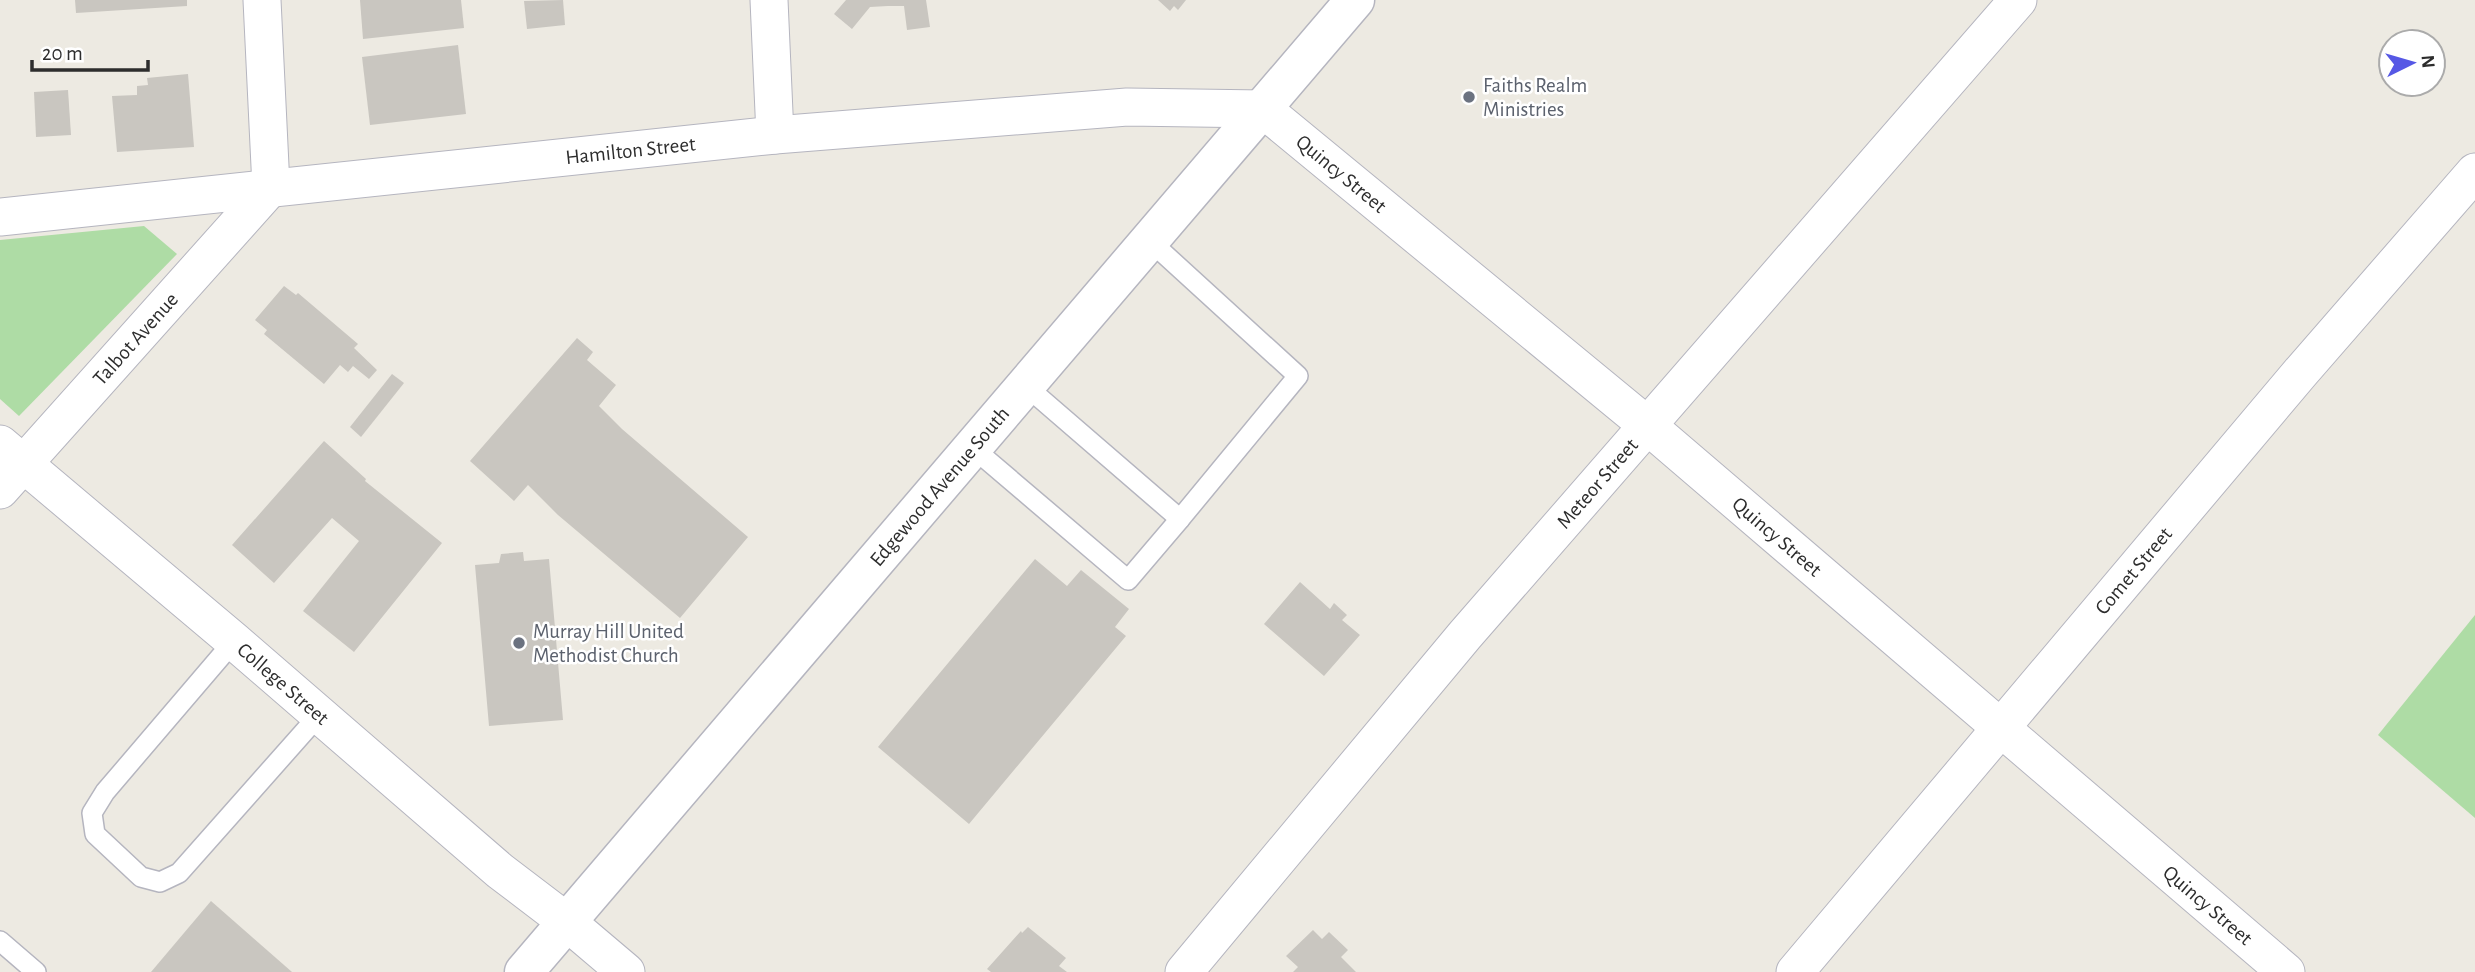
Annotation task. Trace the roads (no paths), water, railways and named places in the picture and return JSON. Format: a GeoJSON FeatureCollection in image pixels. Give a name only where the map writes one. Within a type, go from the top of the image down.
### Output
{"type":"FeatureCollection","features":[{"type":"Feature","properties":{"kind":"main road","name":"Edgewood Avenue South"},"geometry":{"type":"LineString","coordinates":[[524,972],[1355,0]]}},
{"type":"Feature","properties":{"kind":"street"},"geometry":{"type":"LineString","coordinates":[[262,0],[271,187]]}},
{"type":"Feature","properties":{"kind":"street"},"geometry":{"type":"LineString","coordinates":[[768,0],[775,135]]}},
{"type":"Feature","properties":{"kind":"street","name":"Meteor Street"},"geometry":{"type":"LineString","coordinates":[[1184,972],[1465,635],[2018,0]]}},
{"type":"Feature","properties":{"kind":"street","name":"Hamilton Street"},"geometry":{"type":"LineString","coordinates":[[0,217],[775,135],[1127,107],[1263,108]]}},
{"type":"Feature","properties":{"kind":"street","name":"Quincy Street"},"geometry":{"type":"LineString","coordinates":[[1263,108],[1648,426],[2286,972]]}},
{"type":"Feature","properties":{"kind":"street","name":"Comet Street"},"geometry":{"type":"LineString","coordinates":[[1795,972],[2300,373],[2475,173]]}},
{"type":"Feature","properties":{"kind":"street","name":"Talbot Avenue"},"geometry":{"type":"LineString","coordinates":[[7,466],[271,187]]}},
{"type":"Feature","properties":{"kind":"street","name":"College Street"},"geometry":{"type":"LineString","coordinates":[[7,466],[234,641],[500,871],[567,922],[626,972]]}},
{"type":"Feature","properties":{"kind":"lane"},"geometry":{"type":"LineString","coordinates":[[973,448],[1128,580],[1298,376],[1150,241]]}},
{"type":"Feature","properties":{"kind":"lane"},"geometry":{"type":"LineString","coordinates":[[1026,386],[1180,519]]}},
{"type":"Feature","properties":{"kind":"lane"},"geometry":{"type":"LineString","coordinates":[[234,641],[105,792],[92,813],[95,834],[141,877],[160,882],[179,873],[319,715]]}},
{"type":"Feature","properties":{"kind":"lane"},"geometry":{"type":"LineString","coordinates":[[0,941],[36,972]]}},
{"type":"Feature","properties":{"kind":"place","name":"Faiths Realm Ministries"},"geometry":{"type":"Point","coordinates":[1469,97]}},
{"type":"Feature","properties":{"kind":"place","name":"Murray Hill United Methodist Church"},"geometry":{"type":"Point","coordinates":[519,643]}}]}
